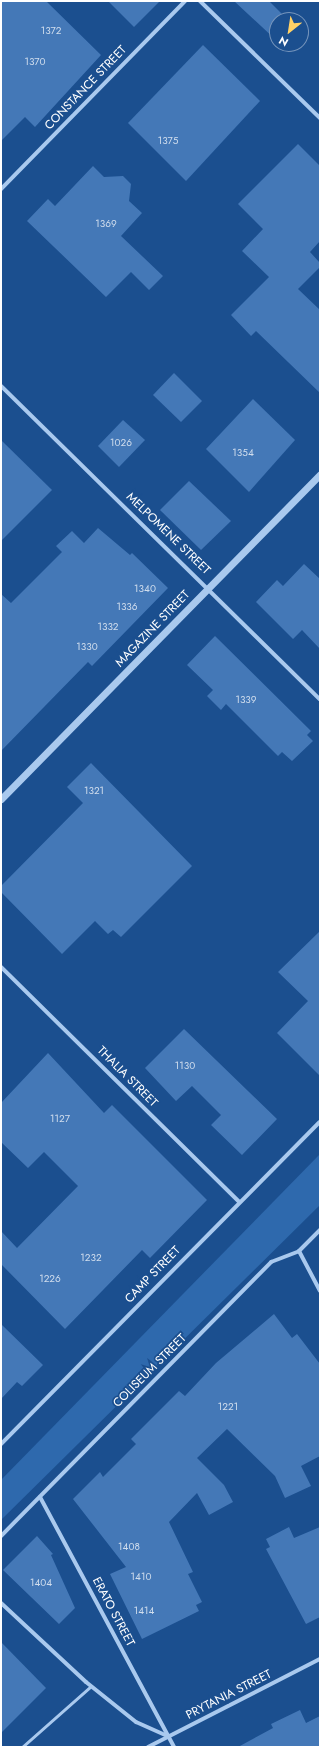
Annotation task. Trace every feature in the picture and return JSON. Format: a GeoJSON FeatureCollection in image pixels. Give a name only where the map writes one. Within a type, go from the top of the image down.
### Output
{"type":"FeatureCollection","features":[{"type":"Feature","properties":{"kind":"street","name":"CONSTANCE STREET"},"geometry":{"type":"LineString","coordinates":[[1,189],[185,1]]}},
{"type":"Feature","properties":{"kind":"street"},"geometry":{"type":"LineString","coordinates":[[200,1],[320,118]]}},
{"type":"Feature","properties":{"kind":"street","name":"MELPOMENE STREET"},"geometry":{"type":"LineString","coordinates":[[1,386],[320,698]]}},
{"type":"Feature","properties":{"kind":"street","name":"MAGAZINE STREET"},"geometry":{"type":"LineString","coordinates":[[1,800],[320,474]]}},
{"type":"Feature","properties":{"kind":"street","name":"THALIA STREET"},"geometry":{"type":"LineString","coordinates":[[1,967],[238,1202]]}},
{"type":"Feature","properties":{"kind":"street","name":"CAMP STREET"},"geometry":{"type":"LineString","coordinates":[[1,1444],[238,1202],[320,1122]]}},
{"type":"Feature","properties":{"kind":"street","name":"COLISEUM STREET"},"geometry":{"type":"LineString","coordinates":[[1,1536],[271,1262],[300,1250],[320,1230]]}},
{"type":"Feature","properties":{"kind":"street"},"geometry":{"type":"LineString","coordinates":[[300,1250],[320,1291]]}},
{"type":"Feature","properties":{"kind":"street","name":"ERATO STREET"},"geometry":{"type":"LineString","coordinates":[[40,1497],[174,1747]]}},
{"type":"Feature","properties":{"kind":"street"},"geometry":{"type":"LineString","coordinates":[[1,1603],[90,1686],[136,1722],[168,1737]]}},
{"type":"Feature","properties":{"kind":"street","name":"PRYTANIA STREET"},"geometry":{"type":"LineString","coordinates":[[148,1747],[320,1659]]}},
{"type":"Feature","properties":{"kind":"lane"},"geometry":{"type":"LineString","coordinates":[[22,1747],[90,1686]]}},
{"type":"Feature","properties":{"kind":"shaded area"},"geometry":{"type":"Polygon","coordinates":[[[320,1154],[320,1205],[1,1520],[1,1480],[320,1154]]]}},
{"type":"Feature","properties":{"kind":"building"},"geometry":{"type":"Polygon","coordinates":[[[1,1],[46,1],[101,55],[35,127],[25,117],[1,141],[1,1]]]}},
{"type":"Feature","properties":{"kind":"building"},"geometry":{"type":"Polygon","coordinates":[[[108,1],[160,1],[134,27],[108,1]]]}},
{"type":"Feature","properties":{"kind":"building"},"geometry":{"type":"Polygon","coordinates":[[[234,1],[269,1],[280,12],[269,12],[269,34],[234,1]]]}},
{"type":"Feature","properties":{"kind":"building"},"geometry":{"type":"Polygon","coordinates":[[[203,45],[260,101],[186,181],[128,123],[203,45]]]}},
{"type":"Feature","properties":{"kind":"building"},"geometry":{"type":"Polygon","coordinates":[[[298,144],[320,166],[320,241],[310,252],[320,263],[320,267],[298,289],[320,310],[320,393],[256,331],[251,336],[231,315],[269,277],[242,251],[263,229],[238,204],[298,144]]]}},
{"type":"Feature","properties":{"kind":"building"},"geometry":{"type":"Polygon","coordinates":[[[93,166],[104,177],[123,176],[131,184],[129,201],[142,213],[121,236],[163,276],[149,290],[131,272],[106,297],[27,221],[48,199],[55,206],[93,166]]]}},
{"type":"Feature","properties":{"kind":"building"},"geometry":{"type":"Polygon","coordinates":[[[174,373],[202,401],[181,422],[153,395],[174,373]]]}},
{"type":"Feature","properties":{"kind":"building"},"geometry":{"type":"Polygon","coordinates":[[[253,399],[295,440],[249,492],[206,449],[253,399]]]}},
{"type":"Feature","properties":{"kind":"building"},"geometry":{"type":"Polygon","coordinates":[[[123,420],[145,440],[119,467],[98,446],[123,420]]]}},
{"type":"Feature","properties":{"kind":"building"},"geometry":{"type":"Polygon","coordinates":[[[1,440],[52,490],[1,541],[1,440]]]}},
{"type":"Feature","properties":{"kind":"building"},"geometry":{"type":"Polygon","coordinates":[[[189,481],[231,521],[201,550],[160,510],[189,481]]]}},
{"type":"Feature","properties":{"kind":"building"},"geometry":{"type":"Polygon","coordinates":[[[98,528],[130,555],[132,553],[168,588],[92,666],[88,662],[1,751],[1,594],[11,603],[62,552],[56,546],[72,531],[84,543],[98,528]]]}},
{"type":"Feature","properties":{"kind":"building"},"geometry":{"type":"Polygon","coordinates":[[[304,564],[320,579],[320,649],[302,630],[293,639],[256,602],[277,580],[283,586],[304,564]]]}},
{"type":"Feature","properties":{"kind":"building"},"geometry":{"type":"Polygon","coordinates":[[[215,636],[311,731],[307,735],[313,741],[292,761],[282,752],[278,756],[226,704],[221,710],[207,696],[213,690],[187,665],[215,636]]]}},
{"type":"Feature","properties":{"kind":"building"},"geometry":{"type":"Polygon","coordinates":[[[91,763],[192,866],[121,937],[113,930],[108,934],[95,921],[62,954],[1,892],[1,886],[83,803],[67,787],[91,763]]]}},
{"type":"Feature","properties":{"kind":"building"},"geometry":{"type":"Polygon","coordinates":[[[320,931],[320,1076],[277,1033],[308,1001],[278,972],[320,931]]]}},
{"type":"Feature","properties":{"kind":"building"},"geometry":{"type":"Polygon","coordinates":[[[184,1029],[277,1119],[242,1155],[211,1125],[221,1115],[192,1086],[176,1101],[145,1068],[184,1029]]]}},
{"type":"Feature","properties":{"kind":"building"},"geometry":{"type":"Polygon","coordinates":[[[48,1053],[104,1113],[112,1105],[207,1200],[150,1258],[142,1250],[65,1329],[1,1264],[1,1231],[17,1248],[78,1186],[44,1152],[28,1168],[1,1142],[1,1103],[48,1053]]]}},
{"type":"Feature","properties":{"kind":"building"},"geometry":{"type":"Polygon","coordinates":[[[274,1314],[292,1338],[297,1334],[320,1364],[320,1456],[301,1466],[311,1486],[285,1498],[275,1476],[227,1429],[197,1458],[224,1485],[233,1502],[209,1515],[197,1493],[169,1522],[193,1572],[188,1574],[202,1602],[196,1605],[199,1611],[142,1639],[110,1574],[126,1567],[73,1499],[100,1472],[103,1477],[136,1444],[131,1439],[179,1391],[185,1396],[216,1363],[274,1314]]]}},
{"type":"Feature","properties":{"kind":"building"},"geometry":{"type":"Polygon","coordinates":[[[1,1324],[43,1365],[22,1386],[17,1382],[1,1399],[1,1324]]]}},
{"type":"Feature","properties":{"kind":"building"},"geometry":{"type":"Polygon","coordinates":[[[289,1527],[294,1538],[320,1527],[320,1617],[306,1624],[266,1549],[270,1547],[266,1539],[289,1527]]]}},
{"type":"Feature","properties":{"kind":"building"},"geometry":{"type":"Polygon","coordinates":[[[37,1536],[53,1554],[51,1555],[75,1608],[59,1624],[3,1570],[37,1536]]]}},
{"type":"Feature","properties":{"kind":"building"},"geometry":{"type":"Polygon","coordinates":[[[1,1642],[46,1688],[1,1733],[1,1642]]]}},
{"type":"Feature","properties":{"kind":"building"},"geometry":{"type":"Polygon","coordinates":[[[300,1710],[306,1723],[320,1716],[320,1747],[238,1747],[273,1728],[271,1724],[300,1710]]]}}]}
